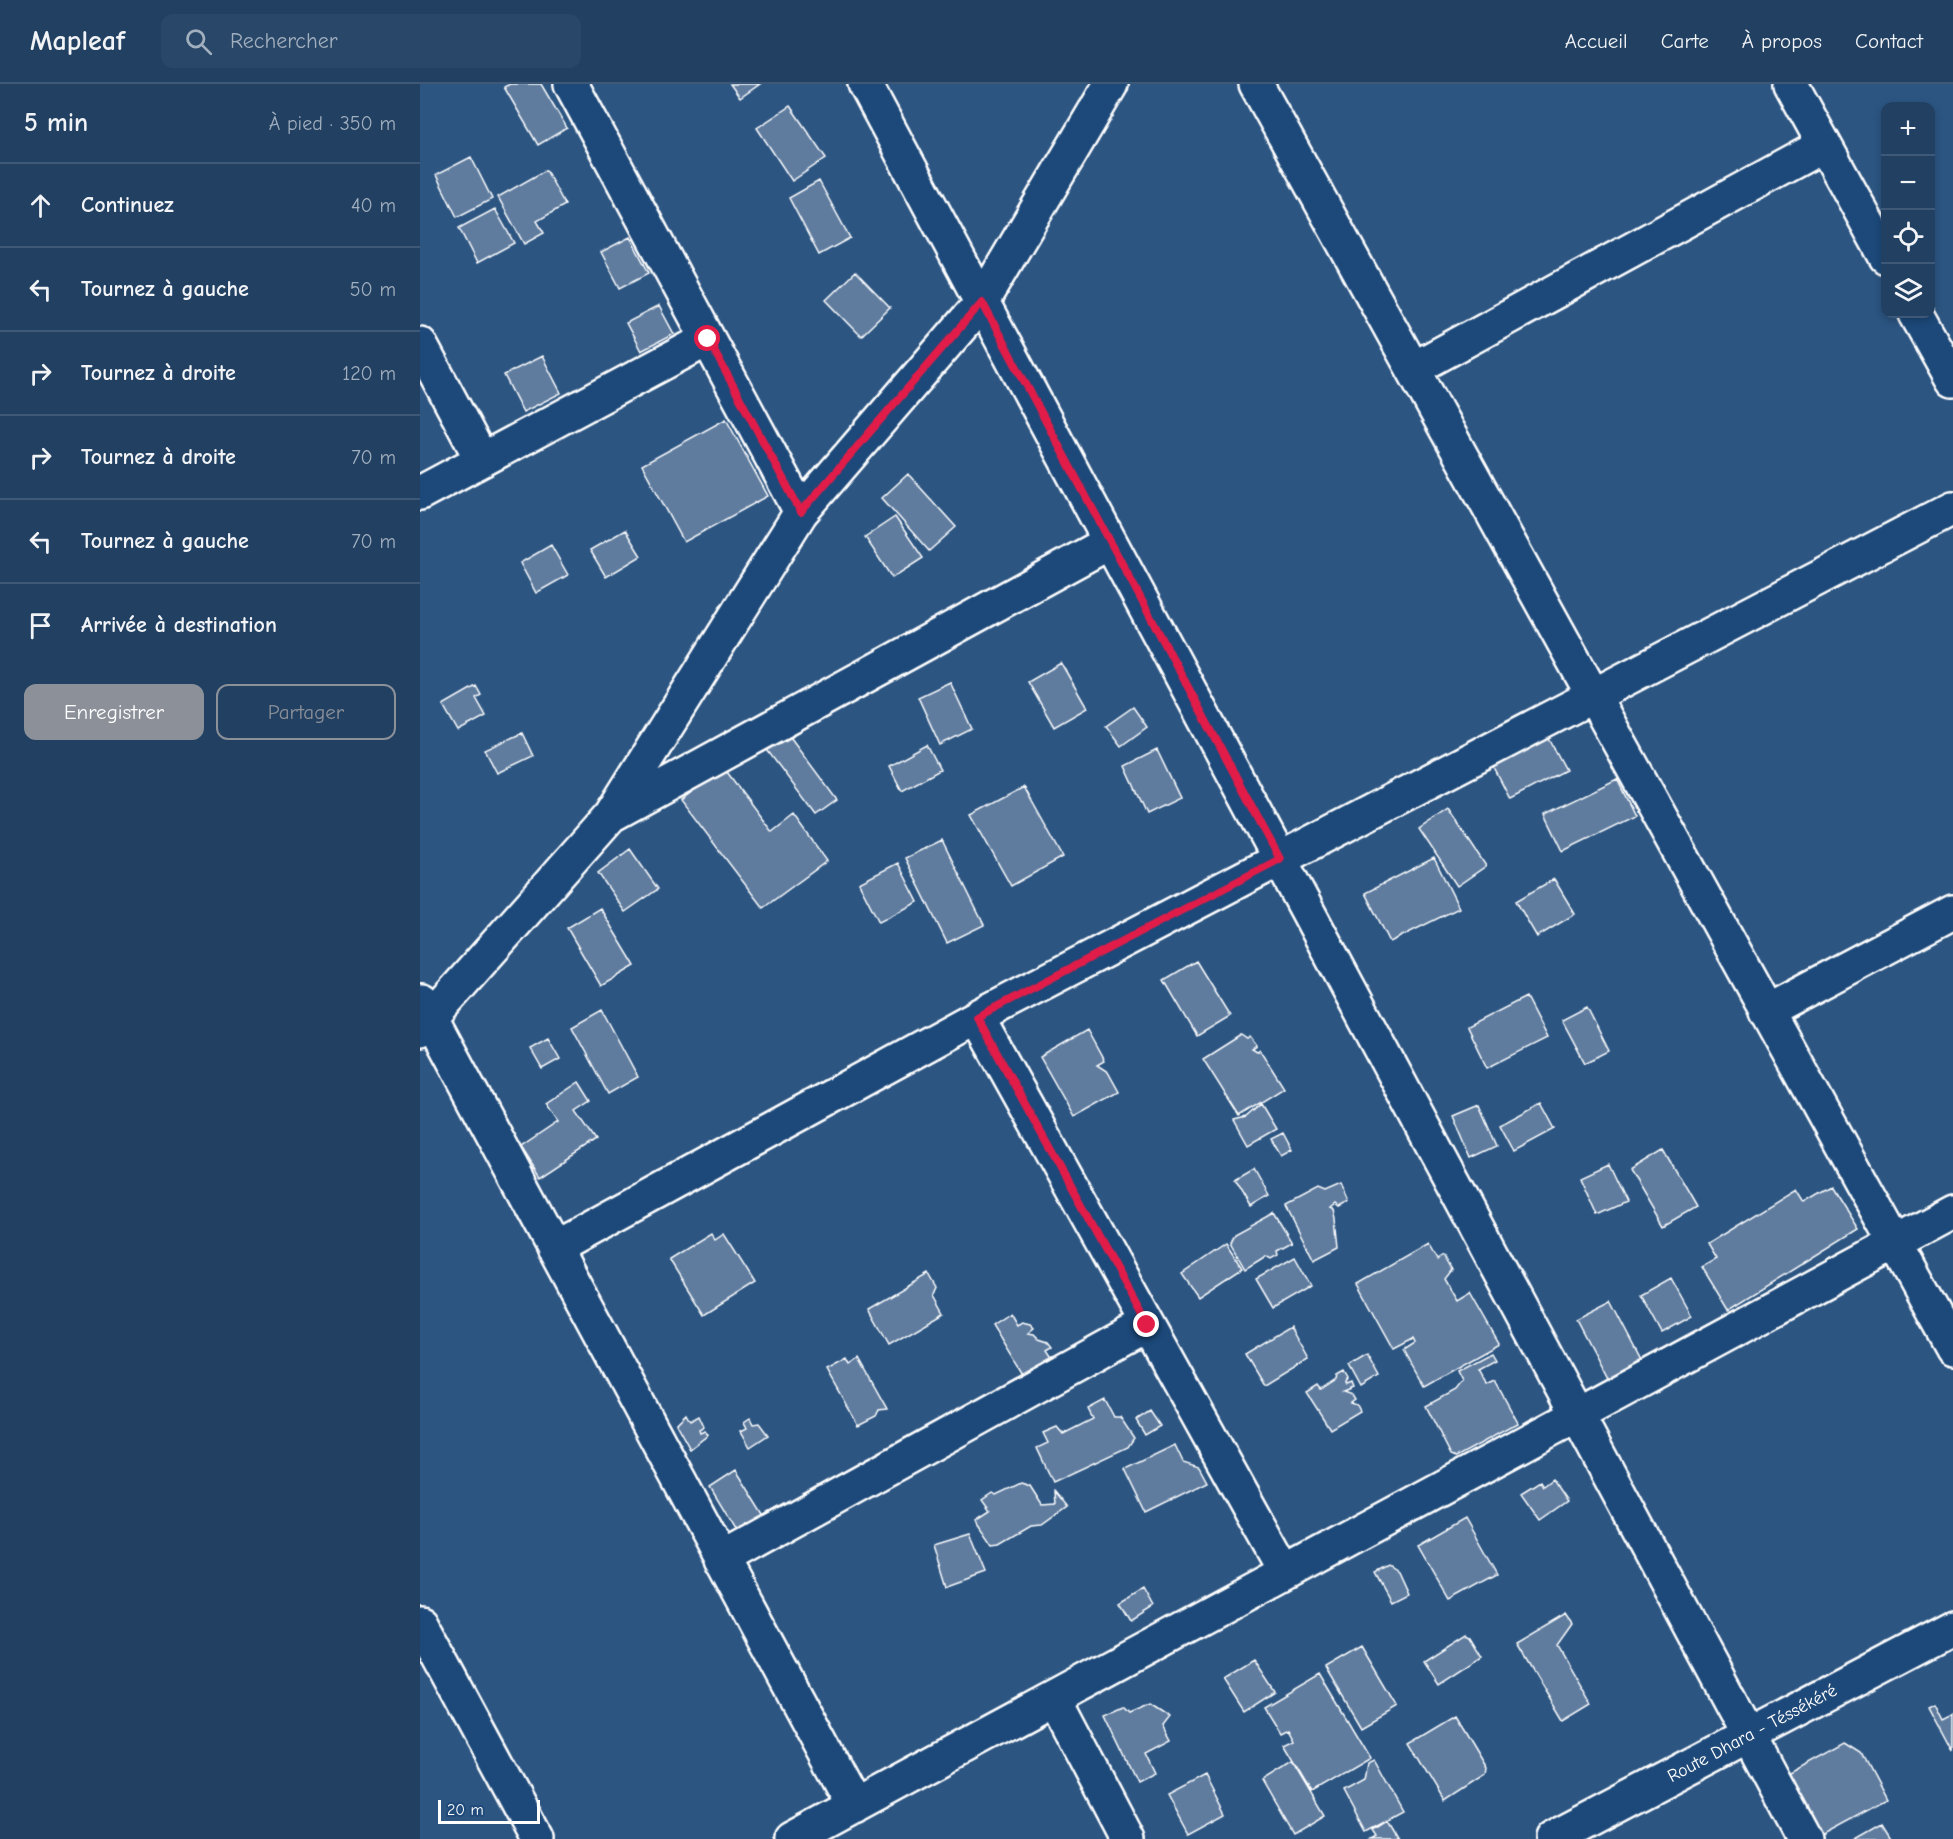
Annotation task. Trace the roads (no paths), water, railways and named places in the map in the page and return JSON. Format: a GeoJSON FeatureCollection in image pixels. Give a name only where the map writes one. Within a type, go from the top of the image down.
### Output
{"type":"FeatureCollection","features":[{"type":"Feature","properties":{"kind":"street"},"geometry":{"type":"LineString","coordinates":[[571,84],[801,512]]}},
{"type":"Feature","properties":{"kind":"street"},"geometry":{"type":"LineString","coordinates":[[865,84],[1804,1839]]}},
{"type":"Feature","properties":{"kind":"street"},"geometry":{"type":"LineString","coordinates":[[854,1806],[554,1248],[424,1015],[611,815],[801,512],[982,302],[1111,84]]}},
{"type":"Feature","properties":{"kind":"street"},"geometry":{"type":"LineString","coordinates":[[1256,84],[1953,1348]]}},
{"type":"Feature","properties":{"kind":"street"},"geometry":{"type":"LineString","coordinates":[[1791,84],[1881,248]]}},
{"type":"Feature","properties":{"kind":"street"},"geometry":{"type":"LineString","coordinates":[[1413,369],[1824,145]]}},
{"type":"Feature","properties":{"kind":"street"},"geometry":{"type":"LineString","coordinates":[[1918,318],[1953,380]]}},
{"type":"Feature","properties":{"kind":"street"},"geometry":{"type":"LineString","coordinates":[[420,493],[708,339]]}},
{"type":"Feature","properties":{"kind":"street"},"geometry":{"type":"LineString","coordinates":[[420,344],[482,460]]}},
{"type":"Feature","properties":{"kind":"street"},"geometry":{"type":"LineString","coordinates":[[554,1248],[977,1017],[1953,508]]}},
{"type":"Feature","properties":{"kind":"street"},"geometry":{"type":"LineString","coordinates":[[611,815],[1110,542]]}},
{"type":"Feature","properties":{"kind":"street"},"geometry":{"type":"LineString","coordinates":[[1767,1011],[1953,912]]}},
{"type":"Feature","properties":{"kind":"street"},"geometry":{"type":"LineString","coordinates":[[977,1017],[1285,1572]]}},
{"type":"Feature","properties":{"kind":"street"},"geometry":{"type":"LineString","coordinates":[[792,1839],[1953,1212]]}},
{"type":"Feature","properties":{"kind":"street"},"geometry":{"type":"LineString","coordinates":[[722,1560],[1147,1325]]}},
{"type":"Feature","properties":{"kind":"street"},"geometry":{"type":"LineString","coordinates":[[420,1622],[537,1839]]}},
{"type":"Feature","properties":{"kind":"street","name":"Route Dhara - Téssékéré"},"geometry":{"type":"LineString","coordinates":[[1551,1839],[1953,1628]]}},
{"type":"Feature","properties":{"kind":"street"},"geometry":{"type":"LineString","coordinates":[[1054,1698],[1128,1839]]}}]}
